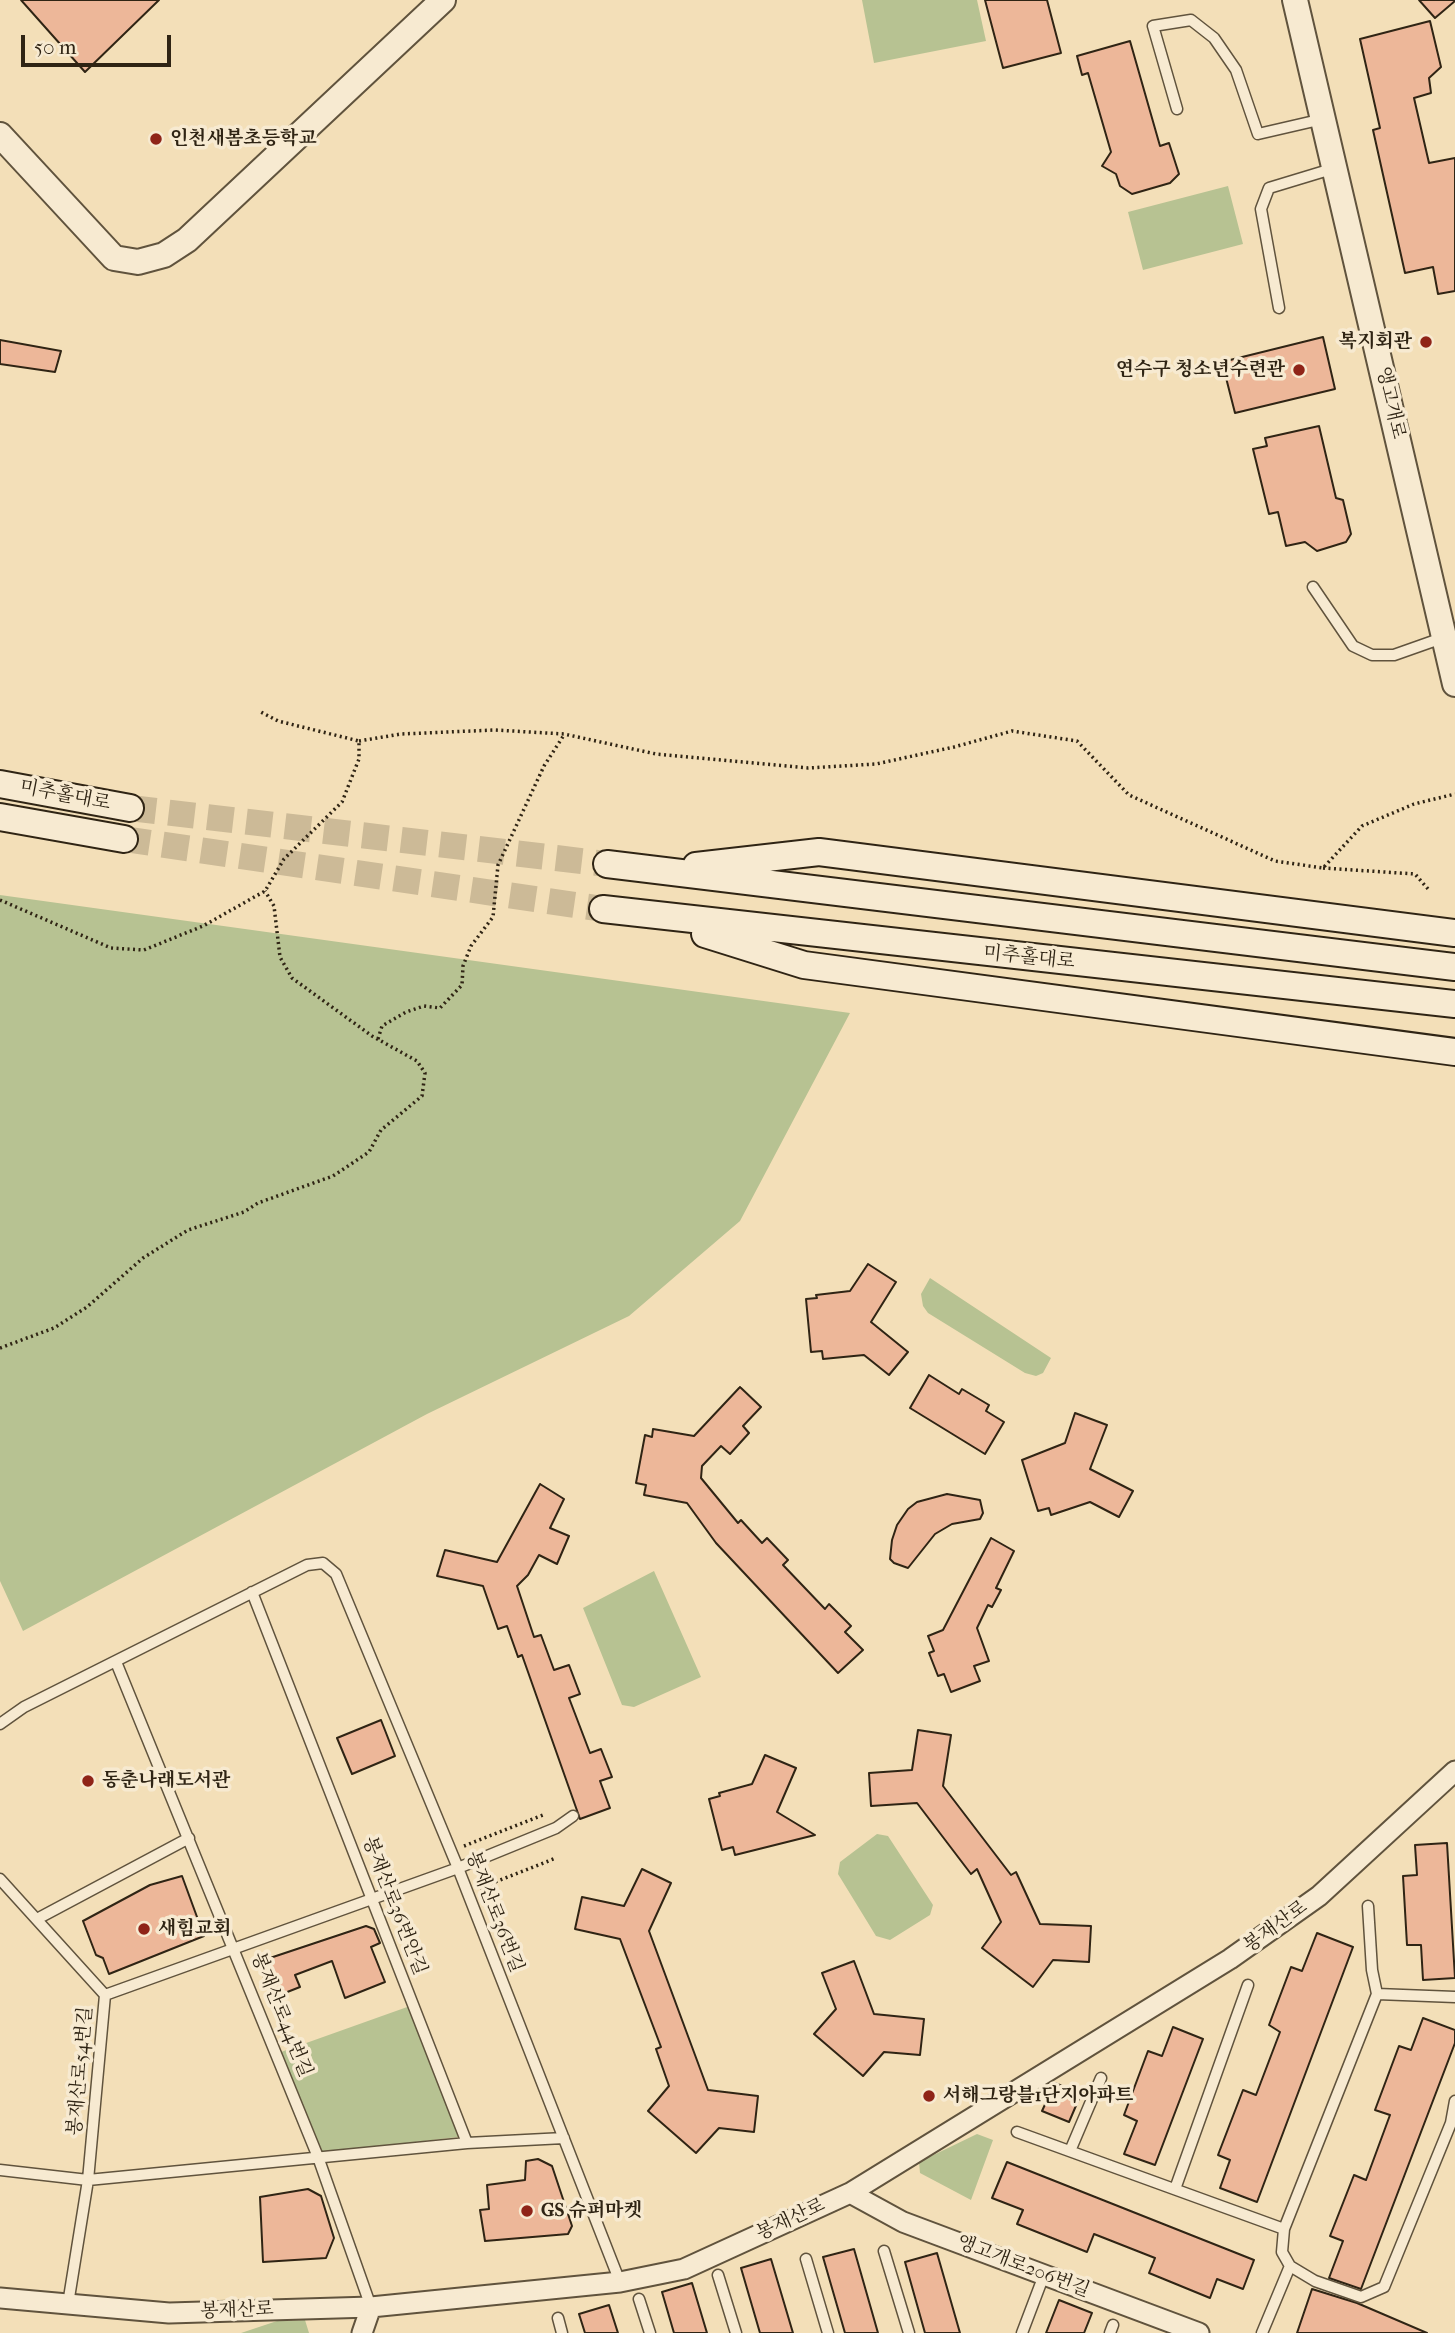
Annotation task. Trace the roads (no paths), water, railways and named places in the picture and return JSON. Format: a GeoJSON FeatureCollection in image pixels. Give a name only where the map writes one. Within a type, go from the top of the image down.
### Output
{"type":"FeatureCollection","features":[{"type":"Feature","properties":{"kind":"main road","name":"미추홀대로"},"geometry":{"type":"LineString","coordinates":[[0,784],[130,808]]}},
{"type":"Feature","properties":{"kind":"main road","name":"미추홀대로"},"geometry":{"type":"LineString","coordinates":[[0,817],[124,839]]}},
{"type":"Feature","properties":{"kind":"main road"},"geometry":{"type":"LineString","coordinates":[[651,871],[819,852],[1455,933]]}},
{"type":"Feature","properties":{"kind":"main road"},"geometry":{"type":"LineString","coordinates":[[607,864],[1455,967]]}},
{"type":"Feature","properties":{"kind":"main road","name":"미추홀대로"},"geometry":{"type":"LineString","coordinates":[[603,909],[1455,1004]]}},
{"type":"Feature","properties":{"kind":"main road"},"geometry":{"type":"LineString","coordinates":[[650,916],[804,965],[1455,1052]]}},
{"type":"Feature","properties":{"kind":"street"},"geometry":{"type":"LineString","coordinates":[[0,135],[114,258],[138,262],[164,255],[187,240],[443,0]]}},
{"type":"Feature","properties":{"kind":"street","name":"앵고개로"},"geometry":{"type":"LineString","coordinates":[[1295,0],[1455,684]]}},
{"type":"Feature","properties":{"kind":"street","name":"봉재산로"},"geometry":{"type":"LineString","coordinates":[[0,2298],[169,2313],[371,2307],[620,2282],[684,2269],[850,2193],[1230,1959],[1319,1896],[1455,1771]]}},
{"type":"Feature","properties":{"kind":"street","name":"앵고개로206번길"},"geometry":{"type":"LineString","coordinates":[[850,2193],[903,2222],[1199,2333]]}},
{"type":"Feature","properties":{"kind":"street"},"geometry":{"type":"LineString","coordinates":[[362,2333],[371,2307]]}},
{"type":"Feature","properties":{"kind":"lane"},"geometry":{"type":"LineString","coordinates":[[1177,109],[1153,26],[1191,20],[1214,38],[1236,70],[1258,134],[1323,119]]}},
{"type":"Feature","properties":{"kind":"lane"},"geometry":{"type":"LineString","coordinates":[[1279,307],[1261,209],[1269,188],[1335,168]]}},
{"type":"Feature","properties":{"kind":"lane"},"geometry":{"type":"LineString","coordinates":[[1313,587],[1353,646],[1372,655],[1394,655],[1445,637]]}},
{"type":"Feature","properties":{"kind":"lane","name":"봉재산로36번길"},"geometry":{"type":"LineString","coordinates":[[252,1592],[307,1564],[323,1563],[336,1574],[468,1892],[620,2282]]}},
{"type":"Feature","properties":{"kind":"lane"},"geometry":{"type":"LineString","coordinates":[[0,1724],[24,1707],[252,1592]]}},
{"type":"Feature","properties":{"kind":"lane","name":"봉재산로36번안길"},"geometry":{"type":"LineString","coordinates":[[252,1592],[467,2143]]}},
{"type":"Feature","properties":{"kind":"lane","name":"봉재산로44번길"},"geometry":{"type":"LineString","coordinates":[[116,1662],[235,1948],[318,2157],[371,2307]]}},
{"type":"Feature","properties":{"kind":"lane"},"geometry":{"type":"LineString","coordinates":[[105,1995],[458,1868],[556,1828],[573,1816]]}},
{"type":"Feature","properties":{"kind":"lane"},"geometry":{"type":"LineString","coordinates":[[37,1919],[189,1838]]}},
{"type":"Feature","properties":{"kind":"lane","name":"봉재산로54번길"},"geometry":{"type":"LineString","coordinates":[[0,1879],[105,1995],[88,2180],[68,2304]]}},
{"type":"Feature","properties":{"kind":"lane"},"geometry":{"type":"LineString","coordinates":[[1367,1906],[1371,1970],[1377,1994],[1284,2229],[1282,2252],[1290,2266],[1315,2281],[1362,2297],[1384,2287],[1451,2123],[1455,2101]]}},
{"type":"Feature","properties":{"kind":"lane"},"geometry":{"type":"LineString","coordinates":[[1175,2189],[1248,1985]]}},
{"type":"Feature","properties":{"kind":"lane"},"geometry":{"type":"LineString","coordinates":[[1377,1994],[1455,1997]]}},
{"type":"Feature","properties":{"kind":"lane"},"geometry":{"type":"LineString","coordinates":[[1070,2151],[1101,2078]]}},
{"type":"Feature","properties":{"kind":"lane"},"geometry":{"type":"LineString","coordinates":[[1017,2132],[1284,2229]]}},
{"type":"Feature","properties":{"kind":"lane"},"geometry":{"type":"LineString","coordinates":[[0,2170],[88,2180],[467,2143],[564,2138]]}},
{"type":"Feature","properties":{"kind":"lane"},"geometry":{"type":"LineString","coordinates":[[884,2251],[909,2333]]}},
{"type":"Feature","properties":{"kind":"lane"},"geometry":{"type":"LineString","coordinates":[[806,2259],[828,2333]]}},
{"type":"Feature","properties":{"kind":"lane"},"geometry":{"type":"LineString","coordinates":[[1262,2333],[1290,2266]]}},
{"type":"Feature","properties":{"kind":"lane"},"geometry":{"type":"LineString","coordinates":[[718,2275],[736,2333]]}},
{"type":"Feature","properties":{"kind":"lane"},"geometry":{"type":"LineString","coordinates":[[1022,2333],[1044,2275]]}},
{"type":"Feature","properties":{"kind":"lane"},"geometry":{"type":"LineString","coordinates":[[639,2299],[650,2333]]}},
{"type":"Feature","properties":{"kind":"lane"},"geometry":{"type":"LineString","coordinates":[[558,2318],[562,2333]]}},
{"type":"Feature","properties":{"kind":"tunnel"},"geometry":{"type":"LineString","coordinates":[[130,808],[607,864]]}},
{"type":"Feature","properties":{"kind":"tunnel"},"geometry":{"type":"LineString","coordinates":[[124,839],[603,909]]}},
{"type":"Feature","properties":{"kind":"place","name":"인천새봄초등학교"},"geometry":{"type":"Point","coordinates":[156,139]}},
{"type":"Feature","properties":{"kind":"place","name":"복지회관"},"geometry":{"type":"Point","coordinates":[1426,342]}},
{"type":"Feature","properties":{"kind":"place","name":"연수구 청소년수련관"},"geometry":{"type":"Point","coordinates":[1299,370]}},
{"type":"Feature","properties":{"kind":"place","name":"동춘나래도서관"},"geometry":{"type":"Point","coordinates":[88,1781]}},
{"type":"Feature","properties":{"kind":"place","name":"새힘교회"},"geometry":{"type":"Point","coordinates":[144,1929]}},
{"type":"Feature","properties":{"kind":"place","name":"서해그랑블1단지아파트"},"geometry":{"type":"Point","coordinates":[929,2096]}},
{"type":"Feature","properties":{"kind":"place","name":"GS 슈퍼마켓"},"geometry":{"type":"Point","coordinates":[527,2211]}}]}
